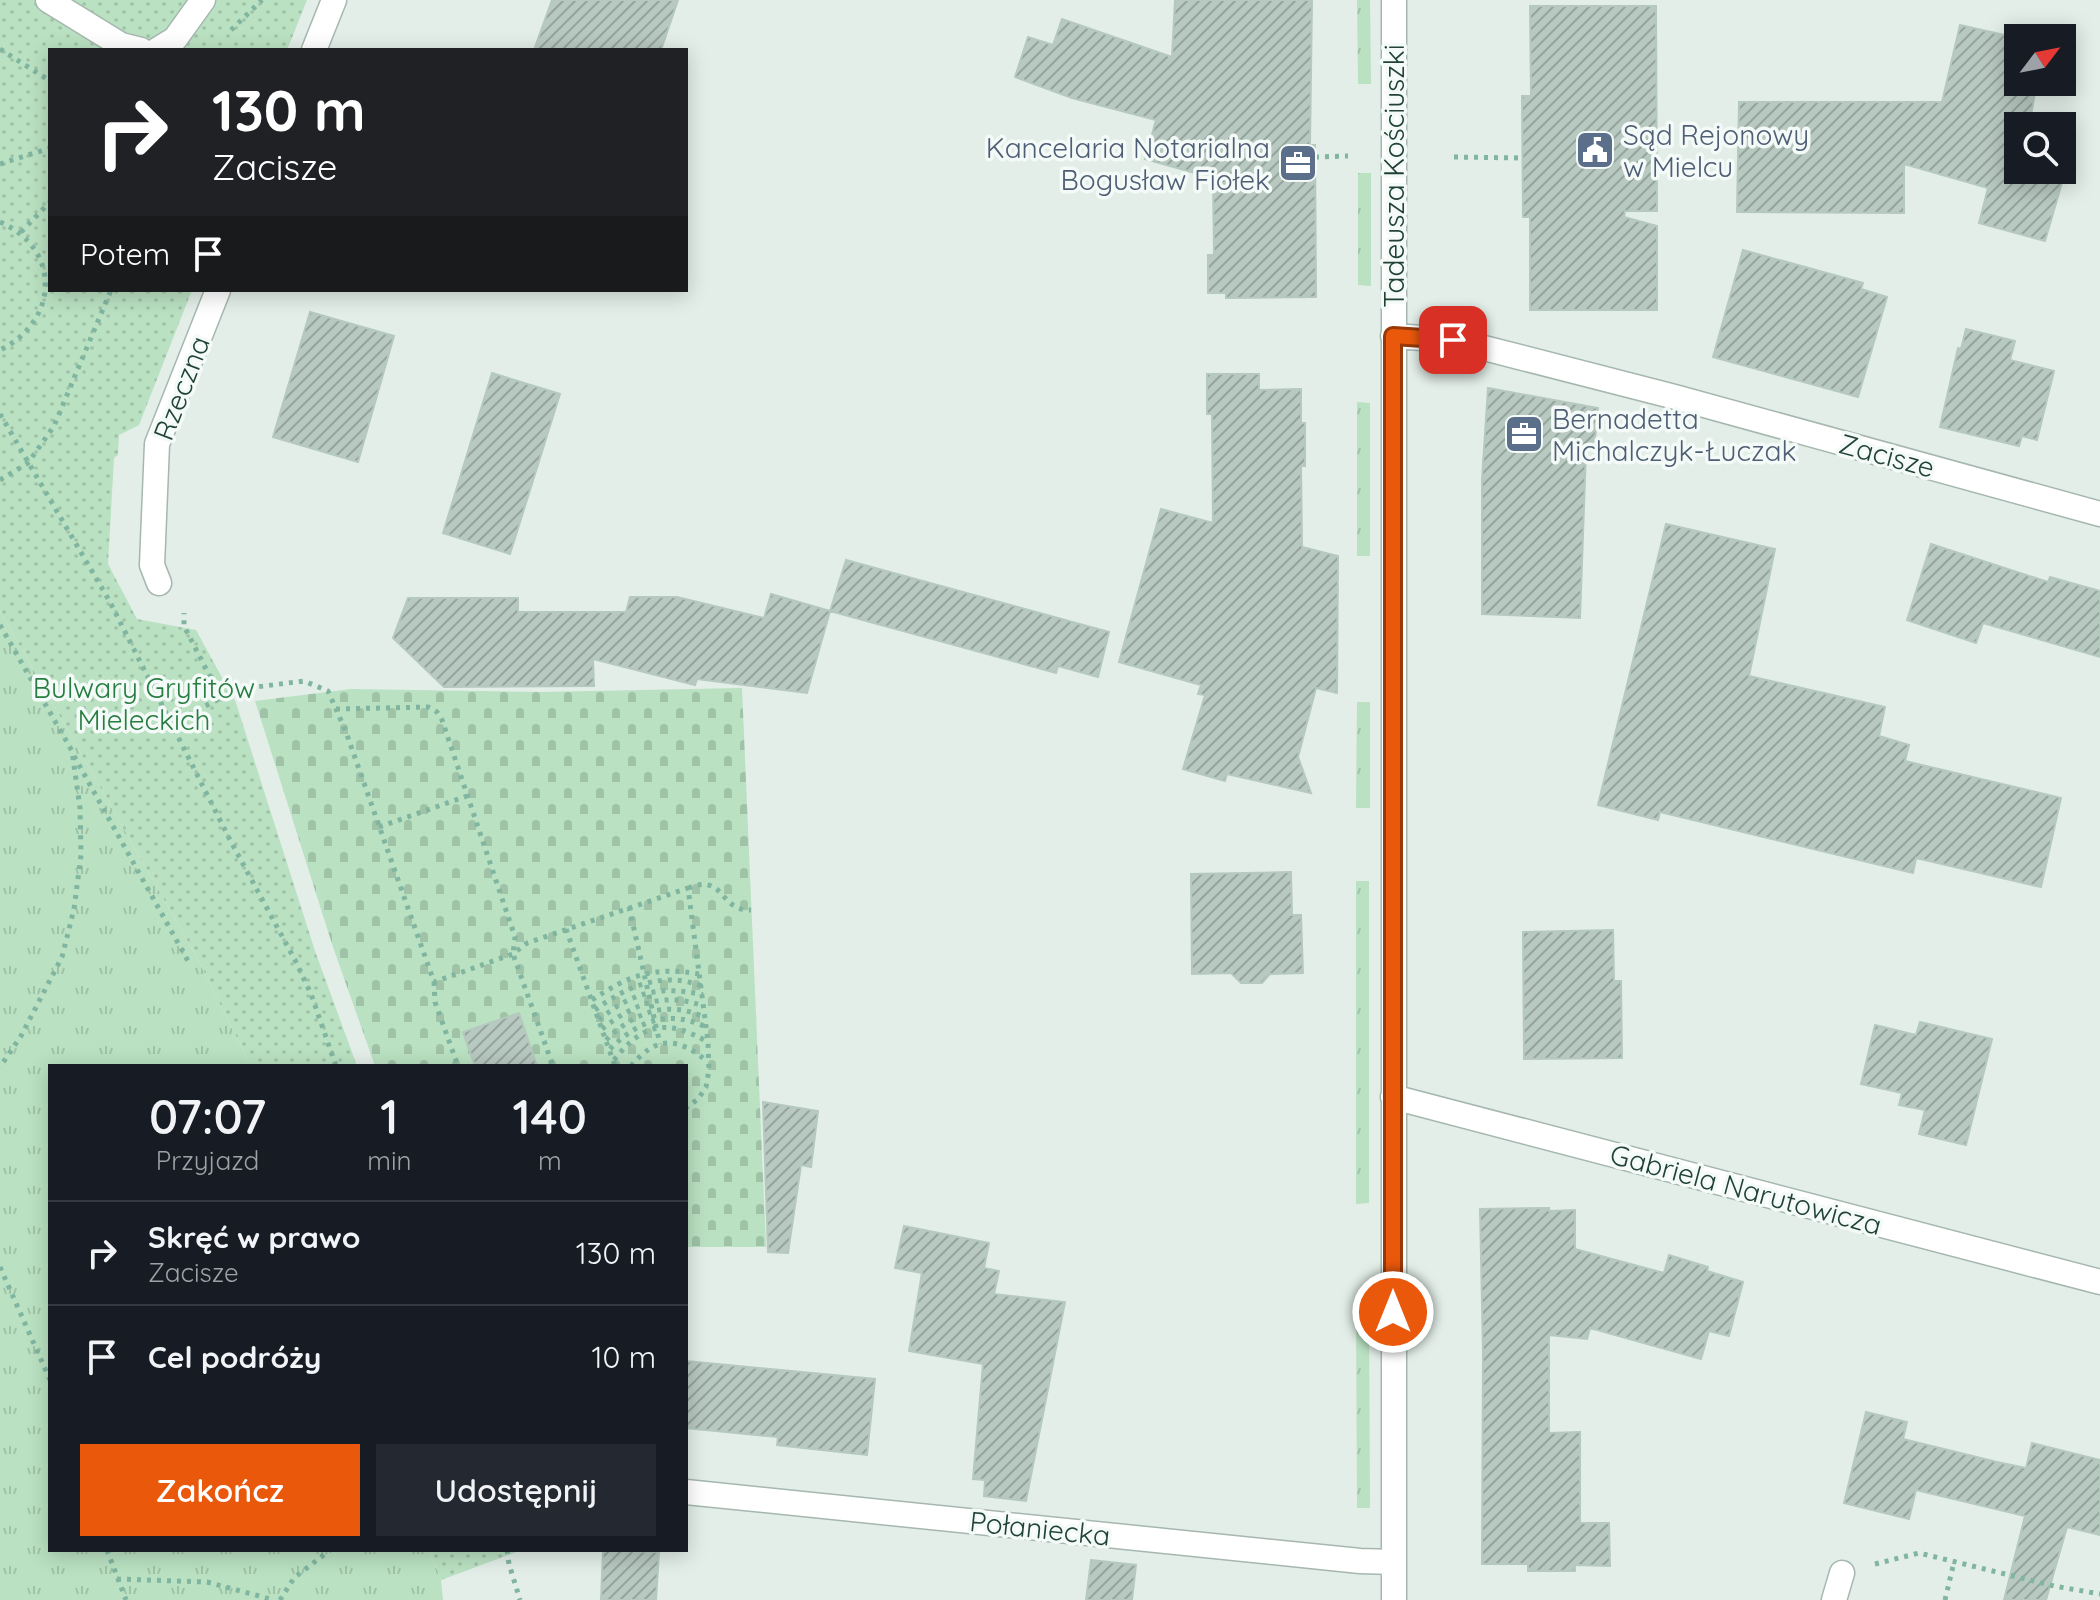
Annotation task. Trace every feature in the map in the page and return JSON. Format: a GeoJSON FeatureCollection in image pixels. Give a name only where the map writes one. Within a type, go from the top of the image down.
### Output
{"type":"FeatureCollection","features":[{"type":"Feature","properties":{"kind":"street"},"geometry":{"type":"LineString","coordinates":[[48,0],[121,45],[133,48]]}},
{"type":"Feature","properties":{"kind":"street"},"geometry":{"type":"LineString","coordinates":[[160,48],[175,39],[203,0]]}},
{"type":"Feature","properties":{"kind":"street"},"geometry":{"type":"LineString","coordinates":[[315,48],[334,0]]}},
{"type":"Feature","properties":{"kind":"street","name":"Tadeusza Kościuszki"},"geometry":{"type":"LineString","coordinates":[[1394,0],[1394,1600]]}},
{"type":"Feature","properties":{"kind":"street","name":"Rzeczna"},"geometry":{"type":"LineString","coordinates":[[159,583],[152,565],[157,444],[217,292]]}},
{"type":"Feature","properties":{"kind":"street","name":"Zacisze"},"geometry":{"type":"LineString","coordinates":[[1393,336],[1453,340],[1675,397],[2100,514]]}},
{"type":"Feature","properties":{"kind":"street","name":"Gabriela Narutowicza"},"geometry":{"type":"LineString","coordinates":[[1393,1097],[2100,1282]]}},
{"type":"Feature","properties":{"kind":"street","name":"Połaniecka"},"geometry":{"type":"LineString","coordinates":[[688,1492],[1394,1562]]}},
{"type":"Feature","properties":{"kind":"street"},"geometry":{"type":"LineString","coordinates":[[1834,1600],[1842,1573]]}},
{"type":"Feature","properties":{"kind":"path"},"geometry":{"type":"LineString","coordinates":[[224,38],[262,0]]}},
{"type":"Feature","properties":{"kind":"path"},"geometry":{"type":"LineString","coordinates":[[0,49],[48,80]]}},
{"type":"Feature","properties":{"kind":"path"},"geometry":{"type":"LineString","coordinates":[[0,164],[48,149]]}},
{"type":"Feature","properties":{"kind":"path"},"geometry":{"type":"LineString","coordinates":[[1315,157],[1348,156]]}},
{"type":"Feature","properties":{"kind":"path"},"geometry":{"type":"LineString","coordinates":[[1454,157],[1523,158]]}},
{"type":"Feature","properties":{"kind":"path"},"geometry":{"type":"LineString","coordinates":[[21,232],[48,204]]}},
{"type":"Feature","properties":{"kind":"path"},"geometry":{"type":"LineString","coordinates":[[0,222],[21,232],[41,260],[47,286],[42,309],[31,327],[14,343],[0,350]]}},
{"type":"Feature","properties":{"kind":"path"},"geometry":{"type":"LineString","coordinates":[[0,480],[28,463],[54,426],[110,292]]}},
{"type":"Feature","properties":{"kind":"path"},"geometry":{"type":"LineString","coordinates":[[0,414],[110,602],[170,724],[296,962],[311,994],[335,1064]]}},
{"type":"Feature","properties":{"kind":"path"},"geometry":{"type":"LineString","coordinates":[[183,601],[184,626],[221,698]]}},
{"type":"Feature","properties":{"kind":"path"},"geometry":{"type":"LineString","coordinates":[[0,625],[2,635],[72,751],[188,961]]}},
{"type":"Feature","properties":{"kind":"path"},"geometry":{"type":"LineString","coordinates":[[170,724],[248,688],[304,681],[328,691],[434,982],[435,1002],[457,1064]]}},
{"type":"Feature","properties":{"kind":"path"},"geometry":{"type":"LineString","coordinates":[[336,709],[428,707],[437,712],[442,720],[515,937],[513,954],[552,1064]]}},
{"type":"Feature","properties":{"kind":"path"},"geometry":{"type":"LineString","coordinates":[[0,1067],[21,1036],[62,957],[74,909],[81,839],[72,751]]}},
{"type":"Feature","properties":{"kind":"path"},"geometry":{"type":"LineString","coordinates":[[379,827],[467,796]]}},
{"type":"Feature","properties":{"kind":"path"},"geometry":{"type":"LineString","coordinates":[[434,982],[513,954],[527,943],[697,884],[712,884],[736,909],[751,910]]}},
{"type":"Feature","properties":{"kind":"path"},"geometry":{"type":"LineString","coordinates":[[688,888],[709,1063],[706,1087],[688,1106]]}},
{"type":"Feature","properties":{"kind":"path"},"geometry":{"type":"LineString","coordinates":[[629,907],[660,1044]]}},
{"type":"Feature","properties":{"kind":"path"},"geometry":{"type":"LineString","coordinates":[[566,929],[614,1064]]}},
{"type":"Feature","properties":{"kind":"path"},"geometry":{"type":"LineString","coordinates":[[592,1000],[625,979],[644,973],[669,970],[700,974]]}},
{"type":"Feature","properties":{"kind":"path"},"geometry":{"type":"LineString","coordinates":[[595,1010],[628,989],[646,983],[679,980],[702,986]]}},
{"type":"Feature","properties":{"kind":"path"},"geometry":{"type":"LineString","coordinates":[[599,1020],[630,998],[648,992],[677,990],[703,995]]}},
{"type":"Feature","properties":{"kind":"path"},"geometry":{"type":"LineString","coordinates":[[602,1029],[624,1012],[650,1001],[675,999],[704,1006]]}},
{"type":"Feature","properties":{"kind":"path"},"geometry":{"type":"LineString","coordinates":[[606,1040],[626,1021],[653,1010],[674,1008],[705,1017]]}},
{"type":"Feature","properties":{"kind":"path"},"geometry":{"type":"LineString","coordinates":[[610,1049],[627,1033],[654,1019],[679,1018],[707,1028]]}},
{"type":"Feature","properties":{"kind":"path"},"geometry":{"type":"LineString","coordinates":[[614,1064],[630,1041],[656,1029],[686,1029],[708,1042]]}},
{"type":"Feature","properties":{"kind":"path"},"geometry":{"type":"LineString","coordinates":[[633,1064],[642,1053],[660,1044],[684,1046],[709,1063]]}},
{"type":"Feature","properties":{"kind":"path"},"geometry":{"type":"LineString","coordinates":[[0,1267],[48,1375]]}},
{"type":"Feature","properties":{"kind":"path"},"geometry":{"type":"LineString","coordinates":[[108,1552],[126,1600]]}},
{"type":"Feature","properties":{"kind":"path"},"geometry":{"type":"LineString","coordinates":[[280,1600],[294,1578],[327,1552]]}},
{"type":"Feature","properties":{"kind":"path"},"geometry":{"type":"LineString","coordinates":[[508,1552],[520,1600]]}},
{"type":"Feature","properties":{"kind":"path"},"geometry":{"type":"LineString","coordinates":[[1842,1573],[1919,1553],[2100,1594]]}},
{"type":"Feature","properties":{"kind":"path"},"geometry":{"type":"LineString","coordinates":[[1945,1600],[1954,1562]]}},
{"type":"Feature","properties":{"kind":"path"},"geometry":{"type":"LineString","coordinates":[[117,1579],[207,1582],[274,1600]]}},
{"type":"Feature","properties":{"kind":"green space","name":"Bulwary Gryfitów Mieleckich"},"geometry":{"type":"Polygon","coordinates":[[[0,0],[307,0],[288,48],[48,48],[48,292],[191,292],[139,425],[119,435],[118,455],[114,458],[108,564],[137,619],[196,630],[236,703],[315,951],[356,1064],[250,1064],[195,954],[0,611],[0,0]]]}},
{"type":"Feature","properties":{"kind":"green space"},"geometry":{"type":"Polygon","coordinates":[[[1357,0],[1370,0],[1371,84],[1358,84],[1357,0]]]}},
{"type":"Feature","properties":{"kind":"green space"},"geometry":{"type":"Polygon","coordinates":[[[1358,173],[1371,173],[1371,286],[1358,285],[1358,173]]]}},
{"type":"Feature","properties":{"kind":"green space"},"geometry":{"type":"Polygon","coordinates":[[[1357,402],[1370,403],[1370,556],[1357,556],[1357,402]]]}},
{"type":"Feature","properties":{"kind":"green space"},"geometry":{"type":"Polygon","coordinates":[[[0,611],[195,954],[250,1064],[48,1064],[48,1552],[430,1552],[441,1580],[443,1600],[0,1600],[0,611]]]}},
{"type":"Feature","properties":{"kind":"green space"},"geometry":{"type":"Polygon","coordinates":[[[742,688],[766,1247],[688,1247],[688,1064],[374,1064],[333,947],[255,701],[351,689],[542,692],[742,688]]]}},
{"type":"Feature","properties":{"kind":"green space"},"geometry":{"type":"Polygon","coordinates":[[[1357,702],[1370,702],[1370,808],[1356,808],[1357,702]]]}},
{"type":"Feature","properties":{"kind":"green space"},"geometry":{"type":"Polygon","coordinates":[[[1356,881],[1369,881],[1369,1203],[1356,1204],[1356,881]]]}},
{"type":"Feature","properties":{"kind":"green space"},"geometry":{"type":"Polygon","coordinates":[[[1356,1310],[1369,1310],[1370,1508],[1357,1508],[1356,1310]]]}},
{"type":"Feature","properties":{"kind":"green space"},"geometry":{"type":"Polygon","coordinates":[[[430,1552],[517,1552],[441,1580],[430,1552]]]}},
{"type":"Feature","properties":{"kind":"building"},"geometry":{"type":"Polygon","coordinates":[[[552,0],[678,0],[662,48],[535,48],[552,0]]]}},
{"type":"Feature","properties":{"kind":"building"},"geometry":{"type":"Polygon","coordinates":[[[1175,0],[1312,0],[1310,145],[1315,145],[1316,297],[1226,298],[1226,293],[1208,293],[1208,255],[1214,255],[1213,178],[1145,159],[1156,120],[1072,98],[1015,77],[1028,37],[1053,45],[1062,19],[1172,57],[1175,0]]]}},
{"type":"Feature","properties":{"kind":"building","name":"Sąd Rejonowy w Mielcu"},"geometry":{"type":"Polygon","coordinates":[[[1530,6],[1656,6],[1657,211],[1625,211],[1624,217],[1657,226],[1657,310],[1530,310],[1530,217],[1523,217],[1522,96],[1531,96],[1530,6]]]}},
{"type":"Feature","properties":{"kind":"building"},"geometry":{"type":"Polygon","coordinates":[[[1960,25],[2004,35],[2004,96],[2034,96],[2032,112],[2004,112],[2004,184],[2062,184],[2045,241],[1979,223],[1988,188],[1904,164],[1904,213],[1737,212],[1739,102],[1942,102],[1960,25]]]}},
{"type":"Feature","properties":{"kind":"building"},"geometry":{"type":"Polygon","coordinates":[[[1743,250],[1863,283],[1861,289],[1887,297],[1858,397],[1713,357],[1743,250]]]}},
{"type":"Feature","properties":{"kind":"building"},"geometry":{"type":"Polygon","coordinates":[[[310,312],[394,336],[358,462],[273,437],[310,312]]]}},
{"type":"Feature","properties":{"kind":"building"},"geometry":{"type":"Polygon","coordinates":[[[1966,329],[2015,341],[2010,360],[2054,371],[2037,440],[2022,436],[2019,446],[1940,427],[1958,348],[1961,349],[1966,329]]]}},
{"type":"Feature","properties":{"kind":"building"},"geometry":{"type":"Polygon","coordinates":[[[492,373],[560,394],[510,554],[443,533],[492,373]]]}},
{"type":"Feature","properties":{"kind":"building"},"geometry":{"type":"Polygon","coordinates":[[[1207,374],[1259,374],[1259,390],[1301,389],[1301,423],[1305,423],[1305,466],[1301,466],[1302,547],[1338,556],[1337,693],[1316,688],[1298,757],[1311,793],[1227,774],[1225,781],[1183,769],[1205,695],[1198,694],[1201,685],[1119,662],[1161,509],[1213,523],[1212,414],[1207,414],[1207,374]]]}},
{"type":"Feature","properties":{"kind":"building"},"geometry":{"type":"Polygon","coordinates":[[[1488,388],[1598,408],[1594,450],[1586,450],[1580,618],[1482,614],[1482,479],[1488,388]]]}},
{"type":"Feature","properties":{"kind":"building"},"geometry":{"type":"Polygon","coordinates":[[[1666,524],[1775,549],[1749,676],[1885,707],[1879,736],[1909,745],[1905,761],[2061,798],[2041,887],[1916,858],[1913,873],[1660,812],[1658,820],[1598,805],[1666,524]]]}},
{"type":"Feature","properties":{"kind":"building"},"geometry":{"type":"Polygon","coordinates":[[[1931,544],[2048,582],[2050,577],[2100,591],[2100,657],[1983,623],[1976,643],[1907,620],[1931,544]]]}},
{"type":"Feature","properties":{"kind":"building"},"geometry":{"type":"Polygon","coordinates":[[[846,560],[1109,632],[1098,677],[1058,666],[1056,673],[830,611],[846,560]]]}},
{"type":"Feature","properties":{"kind":"building"},"geometry":{"type":"Polygon","coordinates":[[[771,594],[830,611],[807,693],[697,679],[695,685],[593,659],[594,686],[444,687],[393,638],[408,598],[518,598],[518,612],[626,612],[630,597],[677,597],[764,618],[771,594]]]}},
{"type":"Feature","properties":{"kind":"building"},"geometry":{"type":"Polygon","coordinates":[[[1291,872],[1292,915],[1301,915],[1303,973],[1270,974],[1262,983],[1241,983],[1231,973],[1192,974],[1191,874],[1291,872]]]}},
{"type":"Feature","properties":{"kind":"building"},"geometry":{"type":"Polygon","coordinates":[[[1613,930],[1614,981],[1621,981],[1622,1058],[1524,1059],[1523,932],[1613,930]]]}},
{"type":"Feature","properties":{"kind":"building"},"geometry":{"type":"Polygon","coordinates":[[[519,1013],[536,1064],[474,1064],[463,1032],[519,1013]]]}},
{"type":"Feature","properties":{"kind":"building"},"geometry":{"type":"Polygon","coordinates":[[[1920,1022],[1992,1039],[1966,1145],[1919,1134],[1925,1110],[1899,1105],[1902,1093],[1861,1084],[1875,1025],[1916,1035],[1920,1022]]]}},
{"type":"Feature","properties":{"kind":"building"},"geometry":{"type":"Polygon","coordinates":[[[763,1102],[818,1111],[811,1167],[801,1165],[788,1253],[768,1252],[763,1102]]]}},
{"type":"Feature","properties":{"kind":"building"},"geometry":{"type":"Polygon","coordinates":[[[1549,1208],[1549,1211],[1575,1210],[1575,1249],[1664,1273],[1669,1255],[1743,1282],[1729,1336],[1709,1331],[1701,1359],[1590,1328],[1587,1339],[1549,1335],[1549,1433],[1580,1432],[1580,1523],[1609,1523],[1610,1566],[1575,1565],[1575,1571],[1528,1571],[1528,1564],[1482,1564],[1480,1209],[1549,1208]]]}},
{"type":"Feature","properties":{"kind":"building"},"geometry":{"type":"Polygon","coordinates":[[[904,1226],[989,1243],[984,1268],[999,1271],[994,1294],[1065,1302],[1026,1501],[984,1496],[985,1480],[973,1479],[983,1364],[909,1351],[922,1273],[895,1268],[904,1226]]]}},
{"type":"Feature","properties":{"kind":"building"},"geometry":{"type":"Polygon","coordinates":[[[688,1361],[875,1379],[867,1455],[777,1445],[778,1437],[688,1428],[688,1361]]]}},
{"type":"Feature","properties":{"kind":"building"},"geometry":{"type":"Polygon","coordinates":[[[1866,1412],[1907,1422],[1903,1439],[2026,1468],[2032,1443],[2100,1460],[2100,1535],[2067,1527],[2046,1600],[2004,1600],[2025,1516],[1916,1490],[1909,1519],[1844,1503],[1866,1412]]]}},
{"type":"Feature","properties":{"kind":"building"},"geometry":{"type":"Polygon","coordinates":[[[603,1552],[659,1552],[656,1600],[601,1600],[603,1552]]]}},
{"type":"Feature","properties":{"kind":"building"},"geometry":{"type":"Polygon","coordinates":[[[1091,1560],[1136,1565],[1132,1600],[1086,1600],[1091,1560]]]}},
{"type":"Feature","properties":{"kind":"place","name":"Sąd Rejonowy w Mielcu"},"geometry":{"type":"Point","coordinates":[1595,150]}},
{"type":"Feature","properties":{"kind":"place","name":"Kancelaria Notarialna Bogusław Fiołek"},"geometry":{"type":"Point","coordinates":[1298,163]}},
{"type":"Feature","properties":{"kind":"place","name":"Bernadetta Michalczyk-Łuczak"},"geometry":{"type":"Point","coordinates":[1524,434]}},
{"type":"Feature","properties":{"kind":"route"},"geometry":{"type":"LineString","coordinates":[[1393,1312],[1393,336],[1453,340]]}}]}
